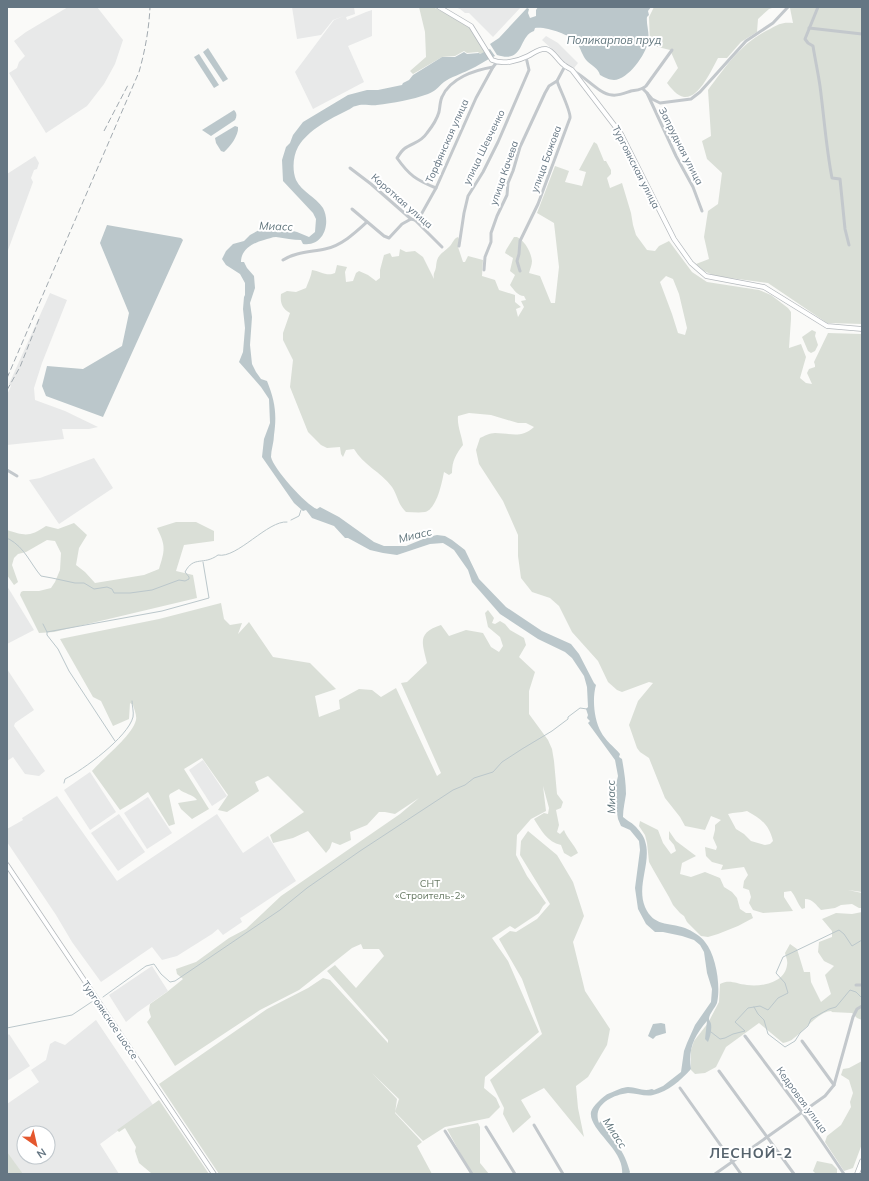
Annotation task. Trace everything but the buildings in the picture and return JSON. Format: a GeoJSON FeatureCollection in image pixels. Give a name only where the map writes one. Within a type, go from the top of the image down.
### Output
{"type":"FeatureCollection","features":[{"type":"Feature","properties":{"kind":"main road"},"geometry":{"type":"LineString","coordinates":[[439,7],[471,26],[495,61]]}},
{"type":"Feature","properties":{"kind":"main road","name":"Тургоякская улица"},"geometry":{"type":"LineString","coordinates":[[495,61],[510,62],[526,57],[540,50],[549,50],[565,66],[572,70],[621,134],[674,239],[691,263],[706,276],[764,287],[827,326],[862,329]]}},
{"type":"Feature","properties":{"kind":"main road","name":"Тургоякское шоссе"},"geometry":{"type":"LineString","coordinates":[[7,865],[214,1174]]}},
{"type":"Feature","properties":{"kind":"main road"},"geometry":{"type":"LineString","coordinates":[[857,1174],[862,1161]]}},
{"type":"Feature","properties":{"kind":"street"},"geometry":{"type":"LineString","coordinates":[[647,94],[652,99],[660,103],[691,99],[700,92],[746,41],[773,23],[788,7]]}},
{"type":"Feature","properties":{"kind":"street"},"geometry":{"type":"LineString","coordinates":[[818,7],[806,39],[808,43],[813,46],[815,66],[820,84],[828,158],[832,178],[840,179],[845,229],[849,245]]}},
{"type":"Feature","properties":{"kind":"street"},"geometry":{"type":"LineString","coordinates":[[810,28],[862,34]]}},
{"type":"Feature","properties":{"kind":"street"},"geometry":{"type":"LineString","coordinates":[[572,70],[579,73],[604,93],[620,95],[643,89],[672,50]]}},
{"type":"Feature","properties":{"kind":"street","name":"улица Шевченко"},"geometry":{"type":"LineString","coordinates":[[458,246],[468,196],[483,172],[498,142],[529,70],[526,57]]}},
{"type":"Feature","properties":{"kind":"street","name":"Торфянская улица"},"geometry":{"type":"LineString","coordinates":[[367,222],[384,236],[389,238],[402,224],[418,218],[422,213],[436,188],[476,98],[495,61]]}},
{"type":"Feature","properties":{"kind":"street","name":"улица Качева"},"geometry":{"type":"LineString","coordinates":[[484,270],[485,258],[491,242],[491,233],[507,195],[508,183],[520,147],[545,93],[549,86],[557,81],[565,66]]}},
{"type":"Feature","properties":{"kind":"street"},"geometry":{"type":"LineString","coordinates":[[436,188],[420,182],[405,169],[397,158],[403,149],[415,144],[428,132],[439,113],[442,97],[448,86],[480,69],[493,67]]}},
{"type":"Feature","properties":{"kind":"street","name":"улица Бажова"},"geometry":{"type":"LineString","coordinates":[[520,271],[517,260],[520,254],[520,240],[538,204],[570,118],[570,114],[557,81]]}},
{"type":"Feature","properties":{"kind":"street","name":"Запрудная улица"},"geometry":{"type":"LineString","coordinates":[[643,89],[647,94],[676,156],[693,187],[702,211]]}},
{"type":"Feature","properties":{"kind":"street","name":"Короткая улица"},"geometry":{"type":"LineString","coordinates":[[350,168],[413,219],[442,247]]}},
{"type":"Feature","properties":{"kind":"street"},"geometry":{"type":"LineString","coordinates":[[283,260],[290,255],[326,249],[341,243],[367,222],[352,209]]}},
{"type":"Feature","properties":{"kind":"street"},"geometry":{"type":"LineString","coordinates":[[7,470],[17,476]]}},
{"type":"Feature","properties":{"kind":"street"},"geometry":{"type":"LineString","coordinates":[[856,985],[862,984]]}},
{"type":"Feature","properties":{"kind":"street"},"geometry":{"type":"LineString","coordinates":[[715,1174],[825,1096],[834,1085],[853,1017],[857,1009],[862,1006]]}},
{"type":"Feature","properties":{"kind":"street","name":"Кедровая улица"},"geometry":{"type":"LineString","coordinates":[[745,1036],[802,1112],[844,1174]]}},
{"type":"Feature","properties":{"kind":"street"},"geometry":{"type":"LineString","coordinates":[[802,1041],[834,1085]]}},
{"type":"Feature","properties":{"kind":"street"},"geometry":{"type":"LineString","coordinates":[[719,1071],[794,1174]]}},
{"type":"Feature","properties":{"kind":"street"},"geometry":{"type":"LineString","coordinates":[[680,1088],[741,1174]]}},
{"type":"Feature","properties":{"kind":"street"},"geometry":{"type":"LineString","coordinates":[[534,1125],[563,1174]]}},
{"type":"Feature","properties":{"kind":"street"},"geometry":{"type":"LineString","coordinates":[[486,1127],[515,1174]]}},
{"type":"Feature","properties":{"kind":"street"},"geometry":{"type":"LineString","coordinates":[[445,1131],[472,1174]]}},
{"type":"Feature","properties":{"kind":"shaded area"},"geometry":{"type":"Polygon","coordinates":[[[68,7],[97,7],[123,40],[115,64],[104,84],[87,106],[46,133],[9,73],[17,68],[19,62],[25,56],[14,41],[26,32],[68,7]]]}},
{"type":"Feature","properties":{"kind":"shaded area"},"geometry":{"type":"Polygon","coordinates":[[[292,7],[354,7],[355,14],[346,17],[347,20],[372,10],[372,36],[348,46],[364,82],[313,109],[295,72],[334,20],[344,16],[333,20],[321,35],[297,39],[292,7]]]}},
{"type":"Feature","properties":{"kind":"shaded area"},"geometry":{"type":"Polygon","coordinates":[[[455,7],[521,7],[493,37],[469,13],[465,13],[455,7]]]}},
{"type":"Feature","properties":{"kind":"shaded area"},"geometry":{"type":"Polygon","coordinates":[[[546,36],[558,43],[578,63],[574,68],[566,65],[542,40],[546,36]]]}},
{"type":"Feature","properties":{"kind":"shaded area"},"geometry":{"type":"Polygon","coordinates":[[[35,156],[39,163],[31,178],[33,182],[7,253],[7,174],[35,156]]]}},
{"type":"Feature","properties":{"kind":"shaded area"},"geometry":{"type":"Polygon","coordinates":[[[50,293],[67,300],[42,363],[34,388],[35,400],[65,411],[98,427],[89,429],[62,429],[64,439],[7,445],[7,395],[11,386],[9,384],[50,293]]]}},
{"type":"Feature","properties":{"kind":"shaded area"},"geometry":{"type":"Polygon","coordinates":[[[94,458],[113,488],[59,524],[29,480],[40,478],[94,458]]]}},
{"type":"Feature","properties":{"kind":"shaded area"},"geometry":{"type":"Polygon","coordinates":[[[7,586],[34,630],[7,644],[7,586]]]}},
{"type":"Feature","properties":{"kind":"shaded area"},"geometry":{"type":"Polygon","coordinates":[[[7,669],[34,710],[15,723],[14,726],[45,771],[39,776],[25,774],[13,757],[7,761],[7,669]]]}},
{"type":"Feature","properties":{"kind":"shaded area"},"geometry":{"type":"Polygon","coordinates":[[[203,760],[227,796],[212,806],[189,770],[203,760]]]}},
{"type":"Feature","properties":{"kind":"shaded area"},"geometry":{"type":"Polygon","coordinates":[[[90,772],[116,812],[90,830],[64,790],[90,772]]]}},
{"type":"Feature","properties":{"kind":"shaded area"},"geometry":{"type":"Polygon","coordinates":[[[57,796],[117,881],[217,814],[243,853],[268,836],[296,881],[240,918],[242,922],[223,935],[218,929],[177,956],[162,960],[152,947],[101,982],[72,942],[56,915],[7,842],[7,829],[23,820],[22,818],[57,796]]]}},
{"type":"Feature","properties":{"kind":"shaded area"},"geometry":{"type":"Polygon","coordinates":[[[148,797],[172,833],[147,849],[124,813],[148,797]]]}},
{"type":"Feature","properties":{"kind":"shaded area"},"geometry":{"type":"Polygon","coordinates":[[[119,814],[145,852],[118,871],[91,833],[119,814]]]}},
{"type":"Feature","properties":{"kind":"shaded area"},"geometry":{"type":"Polygon","coordinates":[[[152,966],[168,991],[126,1022],[109,995],[152,966]]]}},
{"type":"Feature","properties":{"kind":"shaded area"},"geometry":{"type":"Polygon","coordinates":[[[96,1020],[153,1105],[100,1144],[119,1174],[7,1174],[7,1104],[39,1082],[31,1070],[46,1060],[50,1044],[55,1041],[65,1045],[96,1020]]]}},
{"type":"Feature","properties":{"kind":"shaded area"},"geometry":{"type":"Polygon","coordinates":[[[9,1034],[30,1066],[7,1081],[7,1036],[9,1034]]]}},
{"type":"Feature","properties":{"kind":"green space"},"geometry":{"type":"Polygon","coordinates":[[[419,7],[433,7],[470,26],[485,52],[480,54],[478,52],[467,53],[464,51],[455,56],[442,57],[413,74],[410,71],[426,57],[425,32],[419,7]]]}},
{"type":"Feature","properties":{"kind":"green space"},"geometry":{"type":"Polygon","coordinates":[[[654,7],[775,7],[769,9],[758,19],[757,32],[741,42],[727,58],[718,58],[709,76],[700,88],[690,96],[684,97],[672,89],[667,83],[678,68],[670,50],[650,45],[649,17],[654,7]]]}},
{"type":"Feature","properties":{"kind":"green space"},"geometry":{"type":"Polygon","coordinates":[[[791,7],[862,7],[862,324],[827,323],[768,283],[715,276],[704,271],[696,264],[709,259],[704,237],[708,211],[718,204],[722,173],[707,159],[702,141],[711,136],[708,90],[735,55],[751,41],[760,34],[778,25],[783,23],[793,23],[791,7]]]}},
{"type":"Feature","properties":{"kind":"green space"},"geometry":{"type":"Polygon","coordinates":[[[594,142],[597,144],[604,161],[606,161],[611,170],[611,174],[607,178],[610,188],[622,183],[636,235],[647,250],[655,251],[659,246],[669,241],[692,272],[707,282],[759,290],[771,295],[788,308],[791,312],[789,348],[801,344],[806,357],[800,378],[806,383],[812,384],[807,373],[809,369],[815,367],[814,362],[828,333],[862,334],[862,892],[848,890],[862,893],[862,908],[852,904],[821,910],[812,901],[805,899],[805,908],[802,909],[791,891],[784,892],[784,897],[793,911],[763,913],[753,910],[749,903],[751,897],[749,890],[743,888],[744,881],[748,875],[744,867],[721,870],[723,865],[712,862],[706,856],[705,847],[716,850],[717,847],[713,838],[715,825],[721,820],[711,816],[705,830],[685,826],[665,798],[649,758],[637,748],[629,725],[638,701],[653,683],[649,682],[622,692],[617,690],[608,682],[598,661],[572,632],[559,606],[550,598],[532,592],[521,578],[518,556],[518,535],[503,501],[479,464],[476,450],[480,438],[493,433],[525,433],[534,427],[526,423],[518,423],[491,415],[469,413],[458,416],[463,445],[455,458],[452,473],[449,475],[444,472],[436,501],[429,510],[425,512],[406,512],[401,506],[394,490],[388,482],[362,460],[354,449],[346,450],[343,457],[340,447],[327,448],[321,445],[308,432],[290,387],[293,360],[283,340],[283,333],[290,313],[282,305],[281,294],[287,291],[296,292],[306,288],[312,270],[332,274],[335,273],[337,265],[347,267],[345,272],[346,282],[353,281],[356,273],[359,271],[376,281],[380,278],[380,270],[384,255],[390,253],[392,257],[399,256],[400,249],[406,252],[415,251],[423,257],[434,279],[438,257],[458,237],[458,247],[463,262],[465,262],[468,256],[483,260],[482,276],[495,280],[499,290],[515,295],[515,302],[521,307],[516,309],[518,317],[524,307],[521,301],[526,300],[524,296],[518,294],[510,285],[515,275],[510,271],[513,258],[505,253],[514,237],[517,237],[525,244],[530,254],[532,262],[529,273],[540,276],[551,303],[555,303],[559,267],[554,223],[537,213],[555,166],[569,171],[565,182],[582,186],[586,172],[579,170],[594,142]],[[666,276],[660,282],[678,333],[685,335],[687,328],[679,294],[673,279],[666,276]],[[747,811],[728,814],[736,829],[751,841],[765,845],[770,844],[773,841],[767,826],[747,811]]]}},
{"type":"Feature","properties":{"kind":"green space"},"geometry":{"type":"Polygon","coordinates":[[[812,330],[816,332],[815,336],[818,345],[815,351],[811,353],[808,351],[802,337],[812,330]]]}},
{"type":"Feature","properties":{"kind":"green space"},"geometry":{"type":"Polygon","coordinates":[[[176,522],[196,522],[214,531],[214,541],[184,545],[176,571],[193,575],[197,598],[54,632],[39,633],[20,595],[23,591],[39,591],[51,588],[55,582],[60,570],[61,553],[55,541],[47,540],[26,552],[18,554],[14,558],[12,565],[18,582],[14,585],[7,575],[7,530],[23,534],[31,534],[46,526],[58,529],[74,523],[87,535],[79,548],[76,565],[95,583],[144,575],[159,569],[164,548],[157,528],[176,522]]]}},
{"type":"Feature","properties":{"kind":"green space","name":"СНТ «Строитель-2»"},"geometry":{"type":"Polygon","coordinates":[[[221,603],[224,619],[230,625],[242,623],[238,634],[249,622],[273,657],[310,663],[336,689],[315,696],[319,717],[340,709],[339,700],[359,689],[372,690],[381,697],[396,688],[437,776],[441,773],[401,683],[407,682],[427,663],[423,644],[425,635],[428,631],[441,625],[449,636],[466,630],[483,633],[491,647],[499,652],[503,646],[500,637],[488,627],[485,613],[488,610],[494,618],[492,623],[495,624],[500,621],[510,630],[524,638],[526,645],[519,657],[535,672],[529,691],[529,714],[548,740],[552,749],[557,794],[563,802],[561,808],[556,810],[559,825],[557,832],[560,834],[564,830],[578,853],[571,857],[564,853],[561,845],[548,838],[534,819],[544,813],[548,814],[549,808],[543,786],[546,811],[531,819],[517,835],[516,855],[527,876],[546,903],[539,913],[515,929],[510,926],[492,938],[508,961],[539,1032],[485,1077],[484,1088],[496,1098],[500,1107],[489,1118],[445,1127],[423,1141],[395,1112],[422,1142],[417,1146],[432,1174],[219,1174],[159,1084],[267,1009],[308,988],[323,978],[330,980],[388,1043],[388,1040],[327,971],[335,965],[356,988],[384,956],[379,949],[363,949],[361,944],[352,948],[299,990],[260,1010],[175,1066],[147,1022],[151,1017],[149,1010],[150,1004],[183,979],[177,974],[176,969],[196,962],[229,938],[246,929],[281,896],[400,814],[419,798],[395,814],[379,812],[367,825],[350,832],[351,840],[340,845],[332,842],[326,853],[308,831],[293,838],[273,843],[270,835],[304,812],[268,776],[255,782],[259,791],[227,812],[218,810],[228,795],[202,758],[184,769],[209,809],[192,819],[181,809],[178,803],[197,800],[193,796],[179,789],[169,796],[175,824],[169,826],[148,792],[120,810],[92,771],[129,733],[136,720],[133,705],[130,703],[129,719],[113,726],[101,701],[93,697],[60,639],[159,619],[221,603]],[[372,1073],[397,1099],[395,1111],[399,1099],[372,1073]]]}},
{"type":"Feature","properties":{"kind":"green space"},"geometry":{"type":"Polygon","coordinates":[[[640,821],[658,830],[663,843],[671,854],[676,851],[674,845],[669,839],[669,831],[676,841],[696,856],[682,863],[680,874],[691,877],[705,872],[720,878],[724,887],[732,892],[737,898],[740,909],[746,913],[751,913],[753,918],[718,934],[708,937],[701,936],[673,905],[649,862],[647,843],[645,835],[639,826],[640,821]]]}},
{"type":"Feature","properties":{"kind":"green space"},"geometry":{"type":"Polygon","coordinates":[[[528,831],[557,855],[573,882],[584,916],[573,942],[585,991],[610,1029],[607,1045],[588,1077],[576,1086],[578,1108],[584,1137],[544,1088],[521,1100],[531,1117],[513,1133],[503,1114],[504,1108],[490,1080],[542,1034],[522,979],[499,939],[510,931],[516,932],[537,919],[550,904],[520,855],[521,841],[528,831]]]}},
{"type":"Feature","properties":{"kind":"green space"},"geometry":{"type":"Polygon","coordinates":[[[862,912],[862,1020],[857,1018],[852,1013],[827,1012],[817,1017],[793,1039],[783,1043],[759,1023],[726,1047],[716,1067],[705,1073],[695,1074],[691,1070],[691,1050],[694,1041],[708,1023],[719,1002],[720,984],[730,982],[747,985],[759,985],[777,980],[785,971],[787,962],[785,953],[790,944],[797,949],[804,972],[810,972],[811,982],[821,1002],[831,994],[825,975],[834,966],[824,961],[818,952],[819,942],[832,937],[832,931],[822,919],[836,913],[852,914],[862,912]]]}},
{"type":"Feature","properties":{"kind":"green space"},"geometry":{"type":"Polygon","coordinates":[[[862,1061],[862,1144],[853,1168],[844,1171],[825,1142],[827,1136],[841,1125],[851,1107],[850,1102],[853,1093],[849,1080],[841,1075],[843,1069],[849,1068],[862,1061]]]}},
{"type":"Feature","properties":{"kind":"green space"},"geometry":{"type":"Polygon","coordinates":[[[159,1100],[209,1174],[150,1174],[151,1173],[139,1163],[135,1151],[136,1147],[125,1128],[119,1132],[117,1130],[159,1100]]]}},
{"type":"Feature","properties":{"kind":"green space"},"geometry":{"type":"Polygon","coordinates":[[[478,1123],[480,1127],[480,1163],[489,1174],[473,1174],[470,1171],[447,1129],[478,1123]]]}},
{"type":"Feature","properties":{"kind":"green space"},"geometry":{"type":"Polygon","coordinates":[[[7,1152],[23,1174],[7,1174],[7,1152]]]}},
{"type":"Feature","properties":{"kind":"green space"},"geometry":{"type":"Polygon","coordinates":[[[817,1161],[832,1164],[837,1169],[837,1174],[816,1174],[813,1171],[817,1161]]]}},
{"type":"Feature","properties":{"kind":"water","name":"Поликарпов пруд"},"geometry":{"type":"Polygon","coordinates":[[[538,7],[651,7],[648,11],[649,15],[647,17],[649,35],[647,47],[636,66],[625,76],[614,80],[600,75],[585,59],[578,44],[573,39],[551,29],[535,28],[534,31],[525,38],[517,53],[506,57],[497,55],[490,44],[499,38],[527,8],[529,9],[528,13],[530,18],[536,16],[536,10],[538,7]]]}},
{"type":"Feature","properties":{"kind":"water"},"geometry":{"type":"Polygon","coordinates":[[[208,48],[228,79],[223,82],[203,52],[208,48]]]}},
{"type":"Feature","properties":{"kind":"water","name":"Миасс"},"geometry":{"type":"Polygon","coordinates":[[[490,49],[495,56],[447,80],[431,93],[396,102],[354,106],[320,125],[308,135],[298,147],[294,159],[296,180],[302,188],[323,208],[326,227],[321,238],[310,244],[303,244],[301,240],[274,237],[260,241],[245,250],[241,262],[244,262],[254,276],[255,288],[250,303],[252,317],[250,345],[252,364],[261,379],[267,381],[274,401],[275,421],[271,457],[277,469],[305,501],[317,509],[320,507],[339,517],[374,542],[384,546],[406,546],[437,535],[445,536],[452,540],[465,550],[479,579],[506,607],[542,631],[571,644],[579,654],[596,685],[594,709],[599,727],[605,738],[620,754],[619,757],[622,759],[626,794],[623,817],[632,823],[642,835],[647,849],[642,890],[645,907],[657,921],[685,928],[703,940],[709,948],[715,963],[718,980],[717,1003],[709,1017],[711,1031],[708,1042],[705,1039],[707,1021],[695,1038],[691,1049],[691,1069],[664,1091],[650,1095],[628,1093],[622,1094],[605,1102],[598,1111],[599,1123],[601,1121],[602,1122],[622,1152],[628,1164],[629,1174],[622,1174],[618,1157],[595,1126],[591,1111],[604,1096],[621,1088],[628,1087],[643,1090],[654,1090],[663,1086],[681,1072],[684,1051],[695,1025],[711,1002],[712,989],[707,973],[704,952],[700,945],[694,940],[682,936],[655,932],[646,924],[638,909],[635,888],[640,850],[639,841],[630,830],[621,826],[618,819],[614,793],[618,776],[615,760],[588,723],[590,721],[587,718],[587,687],[584,676],[572,658],[565,652],[538,639],[500,614],[472,582],[468,570],[454,550],[443,543],[430,544],[397,555],[370,550],[348,538],[345,538],[334,526],[312,518],[306,510],[303,511],[294,503],[262,457],[264,439],[270,423],[269,399],[261,387],[239,362],[243,352],[245,328],[243,309],[245,283],[240,274],[226,265],[222,259],[226,251],[233,244],[244,241],[250,235],[261,229],[281,228],[309,237],[315,232],[316,219],[313,213],[283,181],[282,160],[286,147],[303,122],[348,95],[367,90],[378,90],[402,85],[413,75],[442,57],[455,57],[464,52],[467,54],[480,54],[490,49]]]}},
{"type":"Feature","properties":{"kind":"water"},"geometry":{"type":"Polygon","coordinates":[[[199,54],[219,85],[214,88],[194,57],[199,54]]]}},
{"type":"Feature","properties":{"kind":"water"},"geometry":{"type":"Polygon","coordinates":[[[234,110],[236,112],[235,120],[211,136],[202,130],[234,110]]]}},
{"type":"Feature","properties":{"kind":"water"},"geometry":{"type":"Polygon","coordinates":[[[235,126],[238,127],[238,130],[234,141],[224,152],[221,151],[215,138],[235,126]]]}},
{"type":"Feature","properties":{"kind":"water"},"geometry":{"type":"Polygon","coordinates":[[[107,225],[181,238],[183,240],[103,417],[46,396],[42,386],[47,366],[83,369],[122,346],[129,313],[100,243],[107,225]]]}},
{"type":"Feature","properties":{"kind":"water"},"geometry":{"type":"Polygon","coordinates":[[[653,1024],[665,1024],[666,1033],[656,1036],[653,1039],[648,1036],[653,1024]]]}},
{"type":"Feature","properties":{"kind":"waterway"},"geometry":{"type":"LineString","coordinates":[[291,520],[299,516],[301,510]]}},
{"type":"Feature","properties":{"kind":"waterway"},"geometry":{"type":"LineString","coordinates":[[7,539],[19,547],[41,576],[75,583],[84,583],[94,589],[107,587],[112,589],[114,593],[130,593],[152,590],[179,580],[185,581],[189,579],[185,572],[188,567],[195,562],[208,560],[218,555],[226,555],[243,546],[271,527],[279,523],[287,522]]}},
{"type":"Feature","properties":{"kind":"waterway"},"geometry":{"type":"LineString","coordinates":[[43,624],[47,632],[162,611],[209,598],[203,562]]}},
{"type":"Feature","properties":{"kind":"waterway"},"geometry":{"type":"LineString","coordinates":[[47,632],[47,635],[58,649],[69,671],[115,741]]}},
{"type":"Feature","properties":{"kind":"waterway"},"geometry":{"type":"LineString","coordinates":[[64,783],[65,779],[93,761],[123,734],[133,717],[132,701]]}},
{"type":"Feature","properties":{"kind":"waterway"},"geometry":{"type":"LineString","coordinates":[[103,997],[146,966],[154,964],[161,974],[170,982],[175,981],[280,910],[307,888],[360,851],[453,790],[465,785],[474,778],[493,772],[502,762],[552,731],[580,708],[587,709]]}},
{"type":"Feature","properties":{"kind":"waterway"},"geometry":{"type":"LineString","coordinates":[[711,1032],[720,1039],[745,1031],[735,1022],[748,1008],[760,1006],[768,1010],[778,998],[788,993],[785,983],[776,973],[783,957],[839,930],[844,934],[852,946],[862,940]]}},
{"type":"Feature","properties":{"kind":"waterway"},"geometry":{"type":"LineString","coordinates":[[754,1007],[764,1020],[768,1034],[785,1047],[795,1041],[800,1033],[808,1026],[811,1019],[829,1009],[836,1007],[850,990],[856,992],[862,998]]}},
{"type":"Feature","properties":{"kind":"waterway"},"geometry":{"type":"LineString","coordinates":[[7,1028],[72,1015],[93,1001]]}},
{"type":"Feature","properties":{"kind":"railway"},"geometry":{"type":"LineString","coordinates":[[7,378],[139,72],[149,23],[150,7]]}},
{"type":"Feature","properties":{"kind":"railway"},"geometry":{"type":"LineString","coordinates":[[104,131],[128,85]]}},
{"type":"Feature","properties":{"kind":"railway"},"geometry":{"type":"LineString","coordinates":[[7,390],[20,367],[39,319]]}},
{"type":"Feature","properties":{"kind":"district","name":"ЛЕСНОЙ-2"},"geometry":{"type":"Point","coordinates":[751,1153]}}]}
